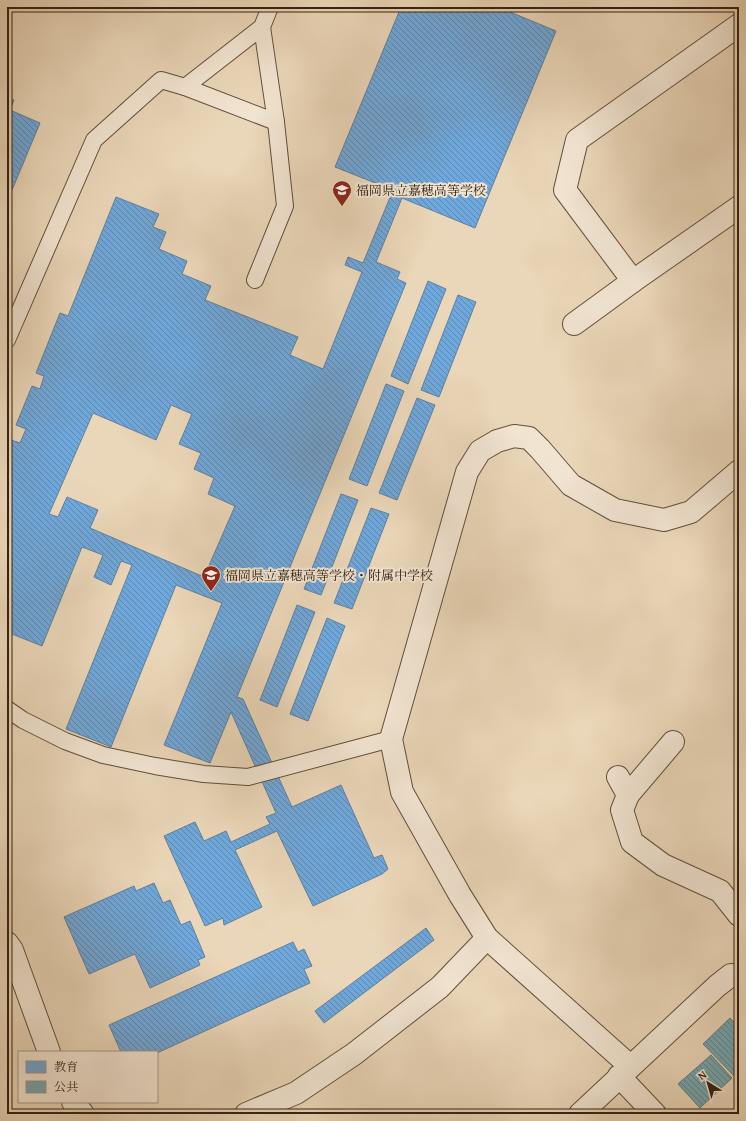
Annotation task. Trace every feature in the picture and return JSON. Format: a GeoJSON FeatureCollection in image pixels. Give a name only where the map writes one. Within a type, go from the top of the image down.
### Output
{"type":"FeatureCollection","features":[{"type":"Feature","properties":{"kind":"street"},"geometry":{"type":"LineString","coordinates":[[633,281],[565,190],[577,140],[739,24]]}},
{"type":"Feature","properties":{"kind":"street"},"geometry":{"type":"LineString","coordinates":[[574,324],[739,207]]}},
{"type":"Feature","properties":{"kind":"street"},"geometry":{"type":"LineString","coordinates":[[656,1114],[625,1071],[487,938],[460,895],[402,792],[391,739],[467,472],[480,451],[497,441],[514,436],[529,438],[571,485],[615,510],[664,520],[691,512],[739,471]]}},
{"type":"Feature","properties":{"kind":"street"},"geometry":{"type":"LineString","coordinates":[[673,742],[623,786],[622,810],[632,842],[663,866],[720,891],[739,914]]}},
{"type":"Feature","properties":{"kind":"street"},"geometry":{"type":"LineString","coordinates":[[246,1114],[296,1093],[354,1054],[440,987],[487,938]]}},
{"type":"Feature","properties":{"kind":"street"},"geometry":{"type":"LineString","coordinates":[[7,943],[12,950],[49,1051]]}},
{"type":"Feature","properties":{"kind":"street"},"geometry":{"type":"LineString","coordinates":[[580,1114],[717,986],[736,976]]}},
{"type":"Feature","properties":{"kind":"street"},"geometry":{"type":"LineString","coordinates":[[74,1103],[83,1114]]}},
{"type":"Feature","properties":{"kind":"lane"},"geometry":{"type":"LineString","coordinates":[[255,280],[285,206],[276,122],[262,27],[270,7]]}},
{"type":"Feature","properties":{"kind":"lane"},"geometry":{"type":"LineString","coordinates":[[185,87],[262,27]]}},
{"type":"Feature","properties":{"kind":"lane"},"geometry":{"type":"LineString","coordinates":[[7,340],[94,140],[161,80],[185,87],[276,122]]}},
{"type":"Feature","properties":{"kind":"lane"},"geometry":{"type":"LineString","coordinates":[[7,709],[23,720],[65,741],[103,755],[204,774],[248,777],[391,739]]}},
{"type":"Feature","properties":{"kind":"building: 教育"},"geometry":{"type":"Polygon","coordinates":[[[401,7],[498,7],[556,31],[475,228],[402,198],[376,262],[400,272],[397,279],[406,283],[237,697],[243,699],[292,807],[341,785],[374,858],[382,855],[388,869],[382,874],[313,906],[277,831],[235,850],[262,907],[224,925],[223,918],[205,926],[164,836],[195,822],[204,841],[226,831],[231,842],[270,824],[266,817],[276,813],[231,712],[210,763],[164,745],[222,603],[176,585],[111,747],[66,729],[132,565],[121,561],[111,585],[94,577],[103,555],[82,547],[42,646],[7,632],[7,618],[14,602],[7,599],[7,450],[11,440],[20,443],[26,429],[16,425],[32,386],[40,389],[44,376],[36,373],[60,313],[68,316],[116,197],[159,214],[153,227],[166,232],[159,249],[187,261],[182,274],[211,286],[205,300],[298,337],[290,355],[323,369],[362,272],[345,265],[348,257],[363,263],[393,190],[335,167],[401,7]],[[171,405],[156,440],[93,413],[49,514],[58,517],[67,497],[98,510],[90,528],[204,577],[235,506],[208,494],[214,478],[194,469],[201,453],[179,444],[192,414],[171,405]]]}},
{"type":"Feature","properties":{"kind":"building: 教育"},"geometry":{"type":"Polygon","coordinates":[[[7,97],[14,100],[10,110],[40,123],[7,202],[7,97]]]}},
{"type":"Feature","properties":{"kind":"building: 教育"},"geometry":{"type":"Polygon","coordinates":[[[428,281],[446,289],[408,384],[391,376],[428,281]]]}},
{"type":"Feature","properties":{"kind":"building: 教育"},"geometry":{"type":"Polygon","coordinates":[[[458,295],[476,302],[439,397],[421,390],[458,295]]]}},
{"type":"Feature","properties":{"kind":"building: 教育"},"geometry":{"type":"Polygon","coordinates":[[[386,384],[404,391],[367,486],[349,479],[386,384]]]}},
{"type":"Feature","properties":{"kind":"building: 教育"},"geometry":{"type":"Polygon","coordinates":[[[417,398],[435,405],[397,500],[379,493],[417,398]]]}},
{"type":"Feature","properties":{"kind":"building: 教育"},"geometry":{"type":"Polygon","coordinates":[[[341,494],[358,500],[321,595],[304,589],[341,494]]]}},
{"type":"Feature","properties":{"kind":"building: 教育"},"geometry":{"type":"Polygon","coordinates":[[[371,508],[389,514],[352,609],[334,603],[371,508]]]}},
{"type":"Feature","properties":{"kind":"building: 教育"},"geometry":{"type":"Polygon","coordinates":[[[297,605],[315,612],[277,707],[260,700],[297,605]]]}},
{"type":"Feature","properties":{"kind":"building: 教育"},"geometry":{"type":"Polygon","coordinates":[[[327,618],[345,626],[308,721],[290,714],[327,618]]]}},
{"type":"Feature","properties":{"kind":"building: 教育"},"geometry":{"type":"Polygon","coordinates":[[[154,883],[163,903],[170,900],[181,925],[190,921],[205,957],[198,960],[200,965],[150,988],[135,954],[89,974],[64,917],[134,886],[136,891],[154,883]]]}},
{"type":"Feature","properties":{"kind":"building: 教育"},"geometry":{"type":"Polygon","coordinates":[[[426,928],[434,940],[324,1023],[315,1011],[426,928]]]}},
{"type":"Feature","properties":{"kind":"building: 教育"},"geometry":{"type":"Polygon","coordinates":[[[293,942],[298,952],[304,949],[312,966],[304,969],[310,983],[158,1053],[158,1051],[121,1051],[109,1025],[293,942]]]}},
{"type":"Feature","properties":{"kind":"building: 公共"},"geometry":{"type":"Polygon","coordinates":[[[730,1018],[739,1028],[739,1081],[703,1044],[730,1018]]]}},
{"type":"Feature","properties":{"kind":"building: 公共"},"geometry":{"type":"Polygon","coordinates":[[[711,1055],[732,1078],[700,1108],[678,1084],[711,1055]]]}},
{"type":"Feature","properties":{"kind":"place","name":"福岡県立嘉穂高等学校"},"geometry":{"type":"Point","coordinates":[342,207]}},
{"type":"Feature","properties":{"kind":"place","name":"福岡県立嘉穂高等学校・附属中学校"},"geometry":{"type":"Point","coordinates":[211,592]}}]}
